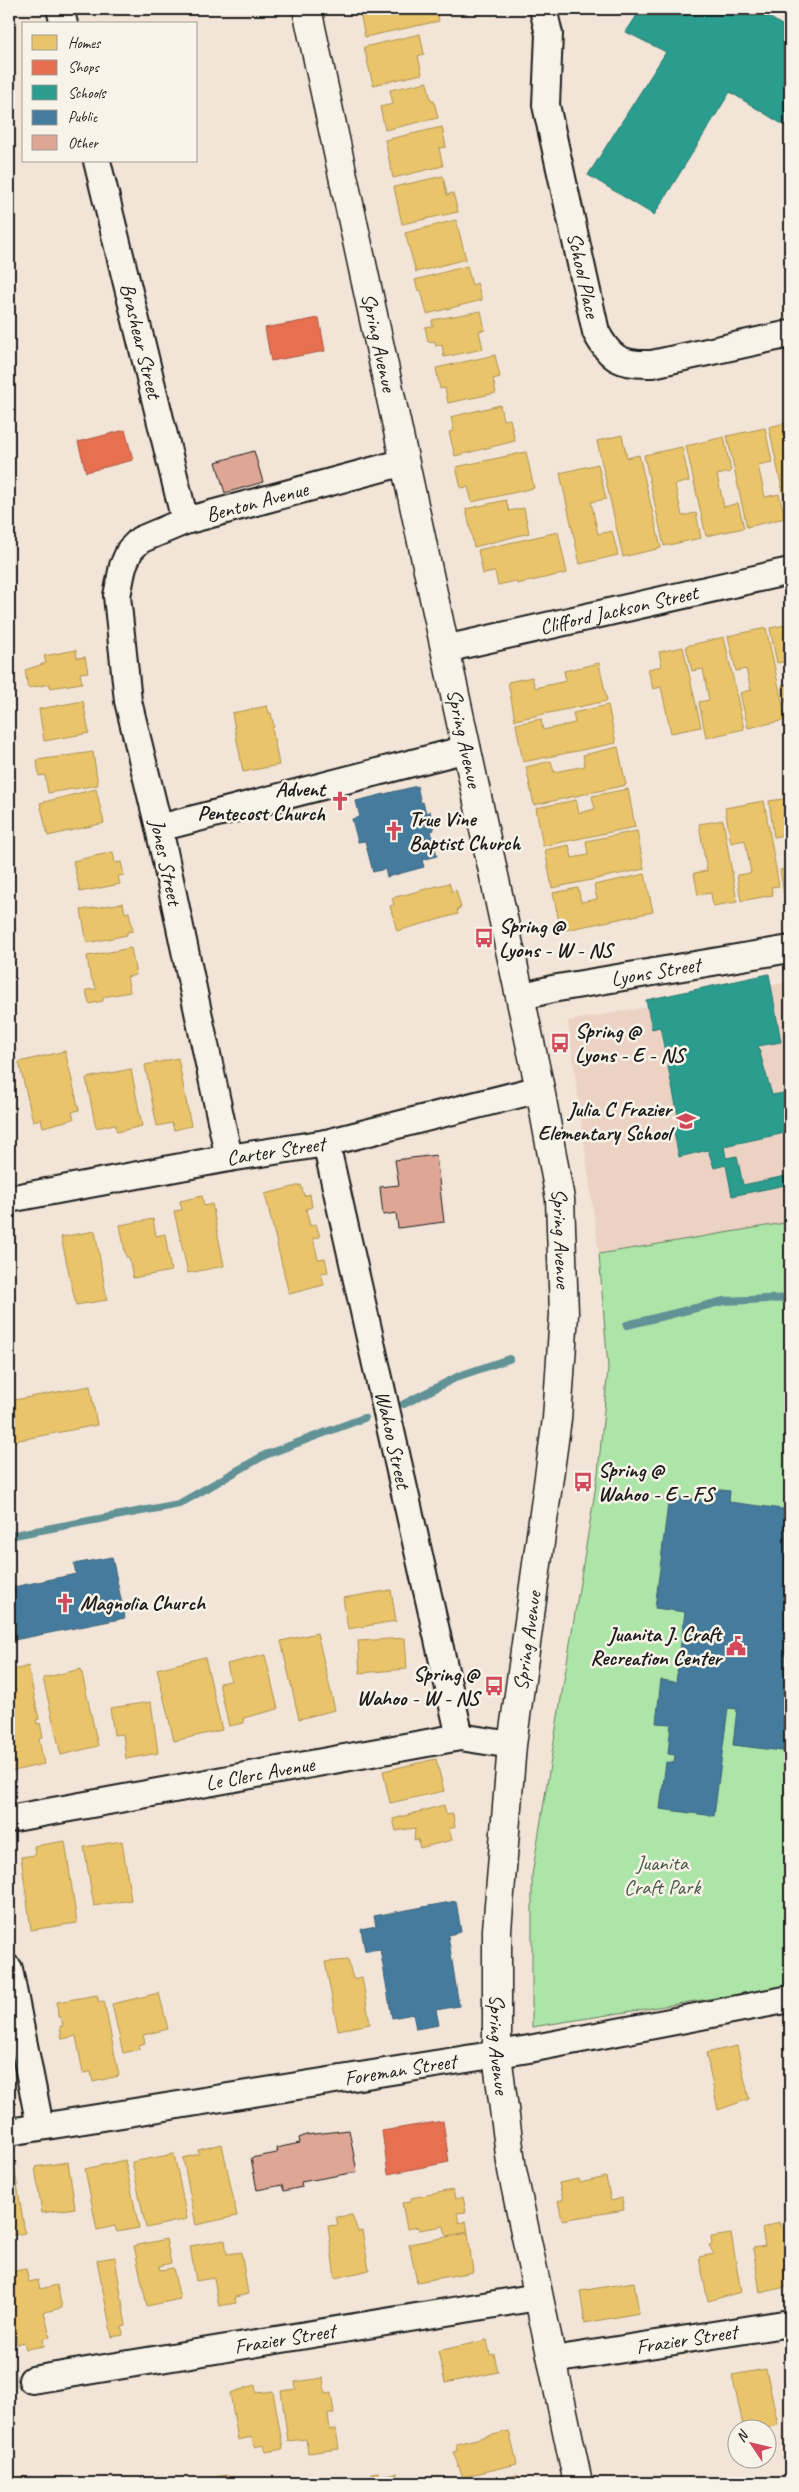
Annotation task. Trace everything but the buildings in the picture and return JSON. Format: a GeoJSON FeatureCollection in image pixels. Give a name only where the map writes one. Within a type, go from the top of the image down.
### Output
{"type":"FeatureCollection","features":[{"type":"Feature","properties":{"kind":"street"},"geometry":{"type":"LineString","coordinates":[[60,9],[63,22]]}},
{"type":"Feature","properties":{"kind":"street","name":"Spring Avenue"},"geometry":{"type":"LineString","coordinates":[[307,9],[540,1089],[560,1199],[564,1314],[557,1418],[512,1745],[497,1930],[497,2054],[512,2170],[578,2483]]}},
{"type":"Feature","properties":{"kind":"street","name":"School Place"},"geometry":{"type":"LineString","coordinates":[[543,9],[549,34],[546,105],[596,332],[602,344],[620,360],[630,365],[652,364],[790,334]]}},
{"type":"Feature","properties":{"kind":"street","name":"Brashear Street"},"geometry":{"type":"LineString","coordinates":[[97,162],[185,521]]}},
{"type":"Feature","properties":{"kind":"street","name":"Benton Avenue"},"geometry":{"type":"LineString","coordinates":[[122,566],[130,550],[140,540],[185,521],[405,462]]}},
{"type":"Feature","properties":{"kind":"street","name":"Jones Street"},"geometry":{"type":"LineString","coordinates":[[122,566],[117,596],[128,701],[159,828],[229,1158]]}},
{"type":"Feature","properties":{"kind":"street","name":"Clifford Jackson Street"},"geometry":{"type":"LineString","coordinates":[[445,649],[790,571]]}},
{"type":"Feature","properties":{"kind":"street"},"geometry":{"type":"LineString","coordinates":[[159,828],[466,749]]}},
{"type":"Feature","properties":{"kind":"street","name":"Lyons Street"},"geometry":{"type":"LineString","coordinates":[[520,997],[572,986],[790,949]]}},
{"type":"Feature","properties":{"kind":"street","name":"Carter Street"},"geometry":{"type":"LineString","coordinates":[[9,1199],[229,1158],[326,1143],[540,1089]]}},
{"type":"Feature","properties":{"kind":"street","name":"Wahoo Street"},"geometry":{"type":"LineString","coordinates":[[326,1143],[460,1737]]}},
{"type":"Feature","properties":{"kind":"street","name":"Le Clerc Avenue"},"geometry":{"type":"LineString","coordinates":[[9,1820],[460,1737],[512,1745]]}},
{"type":"Feature","properties":{"kind":"street"},"geometry":{"type":"LineString","coordinates":[[9,1969],[40,2126]]}},
{"type":"Feature","properties":{"kind":"street","name":"Foreman Street"},"geometry":{"type":"LineString","coordinates":[[9,2132],[497,2054],[790,1999]]}},
{"type":"Feature","properties":{"kind":"street","name":"Frazier Street"},"geometry":{"type":"LineString","coordinates":[[32,2380],[538,2297]]}},
{"type":"Feature","properties":{"kind":"street","name":"Frazier Street"},"geometry":{"type":"LineString","coordinates":[[553,2360],[790,2323]]}},
{"type":"Feature","properties":{"kind":"shaded area","name":"Julia C Frazier Elementary School"},"geometry":{"type":"Polygon","coordinates":[[[790,982],[790,1222],[599,1254],[568,1021],[790,982]]]}},
{"type":"Feature","properties":{"kind":"green space","name":"Juanita Craft Park"},"geometry":{"type":"Polygon","coordinates":[[[790,1222],[790,1986],[532,2027],[532,1875],[598,1473],[608,1368],[599,1254],[790,1222]]]}},
{"type":"Feature","properties":{"kind":"waterway"},"geometry":{"type":"LineString","coordinates":[[627,1325],[724,1301],[790,1298]]}},
{"type":"Feature","properties":{"kind":"waterway"},"geometry":{"type":"LineString","coordinates":[[404,1404],[459,1376],[509,1359]]}},
{"type":"Feature","properties":{"kind":"waterway"},"geometry":{"type":"LineString","coordinates":[[9,1536],[179,1504],[265,1455],[364,1418]]}},
{"type":"Feature","properties":{"kind":"place","name":"Advent Pentecost Church"},"geometry":{"type":"Point","coordinates":[340,801]}},
{"type":"Feature","properties":{"kind":"place","name":"True Vine Baptist Church"},"geometry":{"type":"Point","coordinates":[394,831]}},
{"type":"Feature","properties":{"kind":"place","name":"Spring @ Lyons - W - NS"},"geometry":{"type":"Point","coordinates":[484,938]}},
{"type":"Feature","properties":{"kind":"place","name":"Spring @ Lyons - E - NS"},"geometry":{"type":"Point","coordinates":[560,1043]}},
{"type":"Feature","properties":{"kind":"place","name":"Julia C Frazier Elementary School"},"geometry":{"type":"Point","coordinates":[686,1121]}},
{"type":"Feature","properties":{"kind":"place","name":"Spring @ Wahoo - E - FS"},"geometry":{"type":"Point","coordinates":[583,1482]}},
{"type":"Feature","properties":{"kind":"place","name":"Magnolia Church"},"geometry":{"type":"Point","coordinates":[65,1603]}},
{"type":"Feature","properties":{"kind":"place","name":"Juanita J. Craft Recreation Center"},"geometry":{"type":"Point","coordinates":[736,1646]}},
{"type":"Feature","properties":{"kind":"place","name":"Spring @ Wahoo - W - NS"},"geometry":{"type":"Point","coordinates":[494,1686]}}]}
